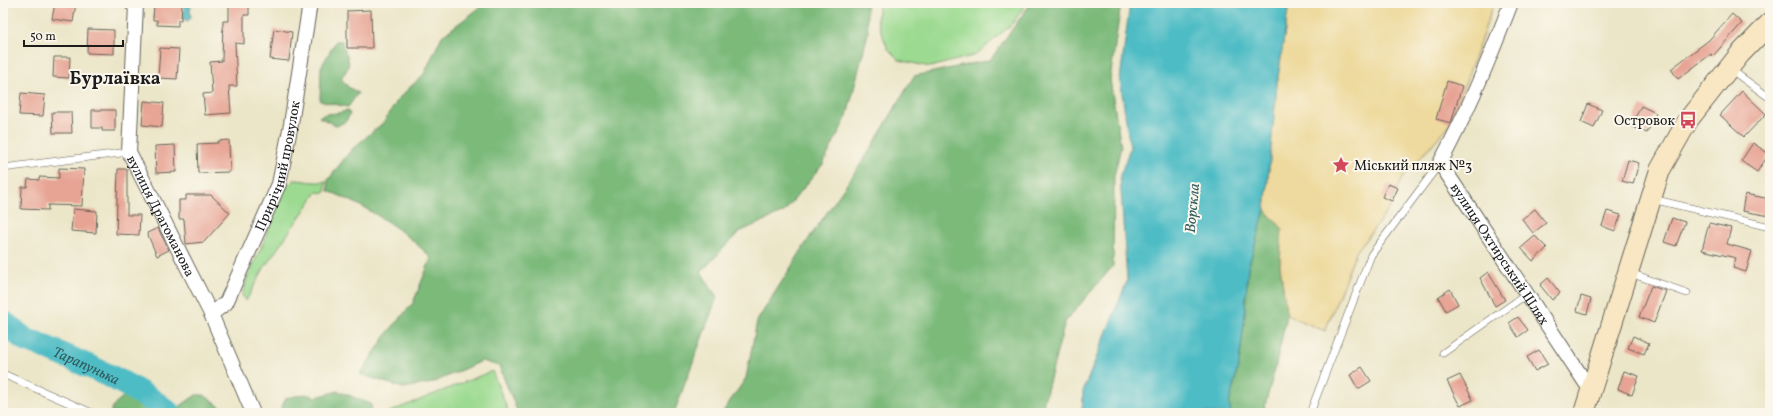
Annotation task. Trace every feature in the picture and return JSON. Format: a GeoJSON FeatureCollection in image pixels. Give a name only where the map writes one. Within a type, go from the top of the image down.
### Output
{"type":"FeatureCollection","features":[{"type":"Feature","properties":{"kind":"main road"},"geometry":{"type":"LineString","coordinates":[[1584,413],[1660,170],[1688,120],[1740,54],[1770,23]]}},
{"type":"Feature","properties":{"kind":"street","name":"Прирічний провулок"},"geometry":{"type":"LineString","coordinates":[[210,314],[226,303],[279,184],[291,124],[310,3]]}},
{"type":"Feature","properties":{"kind":"street"},"geometry":{"type":"LineString","coordinates":[[1440,164],[1461,123],[1491,56],[1511,3]]}},
{"type":"Feature","properties":{"kind":"street","name":"вулиця Драгоманова"},"geometry":{"type":"LineString","coordinates":[[134,4],[129,152],[210,314],[253,413]]}},
{"type":"Feature","properties":{"kind":"street","name":"вулиця Охтирський Шлях"},"geometry":{"type":"LineString","coordinates":[[1440,164],[1591,391]]}},
{"type":"Feature","properties":{"kind":"lane"},"geometry":{"type":"LineString","coordinates":[[1729,68],[1770,98]]}},
{"type":"Feature","properties":{"kind":"lane"},"geometry":{"type":"LineString","coordinates":[[3,168],[129,152]]}},
{"type":"Feature","properties":{"kind":"lane"},"geometry":{"type":"LineString","coordinates":[[1310,413],[1371,255],[1440,164]]}},
{"type":"Feature","properties":{"kind":"lane"},"geometry":{"type":"LineString","coordinates":[[1651,198],[1770,227]]}},
{"type":"Feature","properties":{"kind":"lane"},"geometry":{"type":"LineString","coordinates":[[1628,272],[1687,293]]}},
{"type":"Feature","properties":{"kind":"lane"},"geometry":{"type":"LineString","coordinates":[[1443,353],[1527,294]]}},
{"type":"Feature","properties":{"kind":"lane"},"geometry":{"type":"LineString","coordinates":[[3,374],[92,413]]}},
{"type":"Feature","properties":{"kind":"green space"},"geometry":{"type":"Polygon","coordinates":[[[486,3],[866,3],[868,33],[847,116],[823,164],[784,212],[739,232],[701,272],[717,297],[674,413],[518,413],[499,366],[482,361],[432,383],[403,388],[360,374],[389,331],[413,303],[431,258],[409,238],[383,219],[355,203],[328,191],[328,180],[351,150],[384,122],[399,98],[424,74],[442,36],[486,3]]]}},
{"type":"Feature","properties":{"kind":"green space"},"geometry":{"type":"Polygon","coordinates":[[[879,3],[1027,3],[1012,24],[976,55],[930,67],[899,60],[888,49],[877,21],[879,3]]]}},
{"type":"Feature","properties":{"kind":"green space"},"geometry":{"type":"Polygon","coordinates":[[[1031,3],[1121,3],[1110,80],[1121,147],[1114,176],[1113,266],[1065,322],[1041,413],[722,413],[746,378],[757,321],[810,237],[867,155],[914,76],[990,60],[1031,3]]]}},
{"type":"Feature","properties":{"kind":"green space"},"geometry":{"type":"Polygon","coordinates":[[[336,41],[342,41],[349,64],[341,78],[348,87],[358,93],[348,107],[320,101],[321,67],[336,41]]]}},
{"type":"Feature","properties":{"kind":"green space"},"geometry":{"type":"Polygon","coordinates":[[[347,110],[350,114],[346,121],[337,126],[319,117],[326,114],[340,113],[347,110]]]}},
{"type":"Feature","properties":{"kind":"green space"},"geometry":{"type":"Polygon","coordinates":[[[294,180],[314,182],[326,181],[325,193],[317,192],[264,268],[246,301],[242,295],[248,276],[265,239],[272,212],[280,204],[283,191],[294,180]]]}},
{"type":"Feature","properties":{"kind":"green space"},"geometry":{"type":"Polygon","coordinates":[[[1265,210],[1282,228],[1280,265],[1287,315],[1276,365],[1263,413],[1231,413],[1229,404],[1239,363],[1244,324],[1248,268],[1265,210]]]}},
{"type":"Feature","properties":{"kind":"green space"},"geometry":{"type":"Polygon","coordinates":[[[492,371],[509,413],[387,413],[492,371]]]}},
{"type":"Feature","properties":{"kind":"green space"},"geometry":{"type":"Polygon","coordinates":[[[338,391],[371,404],[372,413],[279,413],[286,398],[305,394],[316,397],[338,391]]]}},
{"type":"Feature","properties":{"kind":"green space"},"geometry":{"type":"Polygon","coordinates":[[[134,393],[169,410],[176,409],[196,395],[204,395],[229,413],[110,413],[119,400],[126,395],[134,393]]]}},
{"type":"Feature","properties":{"kind":"sand","name":"Міський пляж №3"},"geometry":{"type":"Polygon","coordinates":[[[1289,3],[1494,3],[1451,123],[1401,180],[1389,209],[1356,252],[1325,331],[1287,315],[1280,265],[1282,228],[1265,210],[1277,84],[1289,3]]]}},
{"type":"Feature","properties":{"kind":"water"},"geometry":{"type":"Polygon","coordinates":[[[184,3],[192,3],[190,10],[191,17],[188,21],[184,19],[184,3]]]}},
{"type":"Feature","properties":{"kind":"water","name":"Ворскла"},"geometry":{"type":"Polygon","coordinates":[[[1130,3],[1289,3],[1277,84],[1265,210],[1248,268],[1244,324],[1239,363],[1229,404],[1231,413],[1082,413],[1083,391],[1127,281],[1120,176],[1130,148],[1120,79],[1130,3]]]}},
{"type":"Feature","properties":{"kind":"building"},"geometry":{"type":"Polygon","coordinates":[[[55,3],[76,3],[73,22],[52,19],[55,3]]]}},
{"type":"Feature","properties":{"kind":"building"},"geometry":{"type":"Polygon","coordinates":[[[154,3],[182,3],[181,20],[178,20],[178,26],[157,25],[157,20],[153,20],[154,3]]]}},
{"type":"Feature","properties":{"kind":"building"},"geometry":{"type":"Polygon","coordinates":[[[229,3],[249,3],[249,15],[244,15],[244,44],[235,43],[237,86],[229,86],[231,113],[205,115],[203,94],[212,93],[210,62],[222,61],[223,21],[229,21],[229,3]]]}},
{"type":"Feature","properties":{"kind":"building"},"geometry":{"type":"Polygon","coordinates":[[[371,10],[372,48],[347,48],[347,11],[371,10]]]}},
{"type":"Feature","properties":{"kind":"building"},"geometry":{"type":"Polygon","coordinates":[[[1732,14],[1742,23],[1713,56],[1711,54],[1678,79],[1671,69],[1709,40],[1732,14]]]}},
{"type":"Feature","properties":{"kind":"building"},"geometry":{"type":"Polygon","coordinates":[[[88,29],[114,30],[114,54],[87,53],[88,29]]]}},
{"type":"Feature","properties":{"kind":"building"},"geometry":{"type":"Polygon","coordinates":[[[274,29],[292,32],[289,61],[270,59],[274,29]]]}},
{"type":"Feature","properties":{"kind":"building"},"geometry":{"type":"Polygon","coordinates":[[[160,48],[179,49],[177,79],[158,78],[160,48]]]}},
{"type":"Feature","properties":{"kind":"building"},"geometry":{"type":"Polygon","coordinates":[[[54,57],[70,57],[69,78],[53,77],[54,57]]]}},
{"type":"Feature","properties":{"kind":"building"},"geometry":{"type":"Polygon","coordinates":[[[1447,81],[1462,86],[1451,123],[1436,119],[1447,81]]]}},
{"type":"Feature","properties":{"kind":"building"},"geometry":{"type":"Polygon","coordinates":[[[1742,91],[1766,114],[1744,137],[1720,115],[1742,91]]]}},
{"type":"Feature","properties":{"kind":"building"},"geometry":{"type":"Polygon","coordinates":[[[21,93],[45,95],[43,116],[19,115],[21,93]]]}},
{"type":"Feature","properties":{"kind":"building"},"geometry":{"type":"Polygon","coordinates":[[[144,101],[164,103],[162,127],[142,125],[144,101]]]}},
{"type":"Feature","properties":{"kind":"building"},"geometry":{"type":"Polygon","coordinates":[[[1588,104],[1602,110],[1594,128],[1581,122],[1588,104]]]}},
{"type":"Feature","properties":{"kind":"building"},"geometry":{"type":"Polygon","coordinates":[[[1641,106],[1656,113],[1647,133],[1631,126],[1641,106]]]}},
{"type":"Feature","properties":{"kind":"building"},"geometry":{"type":"Polygon","coordinates":[[[92,110],[115,110],[115,131],[102,131],[102,128],[92,128],[92,110]]]}},
{"type":"Feature","properties":{"kind":"building"},"geometry":{"type":"Polygon","coordinates":[[[52,112],[71,112],[72,133],[53,133],[52,112]]]}},
{"type":"Feature","properties":{"kind":"building"},"geometry":{"type":"Polygon","coordinates":[[[229,140],[230,172],[198,173],[197,144],[218,143],[218,141],[229,140]]]}},
{"type":"Feature","properties":{"kind":"building"},"geometry":{"type":"Polygon","coordinates":[[[1753,143],[1769,154],[1757,172],[1741,161],[1753,143]]]}},
{"type":"Feature","properties":{"kind":"building"},"geometry":{"type":"Polygon","coordinates":[[[175,145],[176,172],[156,173],[155,146],[175,145]]]}},
{"type":"Feature","properties":{"kind":"building"},"geometry":{"type":"Polygon","coordinates":[[[1628,160],[1639,163],[1633,184],[1622,181],[1628,160]]]}},
{"type":"Feature","properties":{"kind":"building"},"geometry":{"type":"Polygon","coordinates":[[[59,168],[84,169],[82,206],[48,205],[48,210],[21,209],[22,187],[27,187],[28,179],[39,180],[39,177],[59,178],[59,168]]]}},
{"type":"Feature","properties":{"kind":"building"},"geometry":{"type":"Polygon","coordinates":[[[118,169],[127,169],[127,215],[140,215],[139,235],[116,234],[118,169]]]}},
{"type":"Feature","properties":{"kind":"building"},"geometry":{"type":"Polygon","coordinates":[[[1388,184],[1398,188],[1392,201],[1382,197],[1388,184]]]}},
{"type":"Feature","properties":{"kind":"building"},"geometry":{"type":"Polygon","coordinates":[[[1745,194],[1770,199],[1770,216],[1742,211],[1745,194]]]}},
{"type":"Feature","properties":{"kind":"building"},"geometry":{"type":"Polygon","coordinates":[[[186,195],[211,195],[230,213],[204,242],[186,244],[184,219],[179,219],[179,200],[186,200],[186,195]]]}},
{"type":"Feature","properties":{"kind":"building"},"geometry":{"type":"Polygon","coordinates":[[[73,209],[97,211],[96,233],[71,231],[73,209]]]}},
{"type":"Feature","properties":{"kind":"building"},"geometry":{"type":"Polygon","coordinates":[[[1535,209],[1546,223],[1533,233],[1522,219],[1535,209]]]}},
{"type":"Feature","properties":{"kind":"building"},"geometry":{"type":"Polygon","coordinates":[[[1607,211],[1621,215],[1615,231],[1602,226],[1607,211]]]}},
{"type":"Feature","properties":{"kind":"building"},"geometry":{"type":"Polygon","coordinates":[[[1672,218],[1685,222],[1676,246],[1664,242],[1672,218]]]}},
{"type":"Feature","properties":{"kind":"building"},"geometry":{"type":"Polygon","coordinates":[[[1709,223],[1731,228],[1727,244],[1752,251],[1746,272],[1733,268],[1736,258],[1702,250],[1709,223]]]}},
{"type":"Feature","properties":{"kind":"building"},"geometry":{"type":"Polygon","coordinates":[[[158,228],[169,250],[157,256],[147,233],[158,228]]]}},
{"type":"Feature","properties":{"kind":"building"},"geometry":{"type":"Polygon","coordinates":[[[1535,236],[1547,248],[1533,261],[1521,248],[1535,236]]]}},
{"type":"Feature","properties":{"kind":"building"},"geometry":{"type":"Polygon","coordinates":[[[1488,272],[1505,300],[1495,306],[1480,278],[1488,272]]]}},
{"type":"Feature","properties":{"kind":"building"},"geometry":{"type":"Polygon","coordinates":[[[1548,278],[1560,293],[1552,300],[1540,285],[1548,278]]]}},
{"type":"Feature","properties":{"kind":"building"},"geometry":{"type":"Polygon","coordinates":[[[1651,286],[1666,291],[1654,323],[1639,317],[1651,286]]]}},
{"type":"Feature","properties":{"kind":"building"},"geometry":{"type":"Polygon","coordinates":[[[1450,289],[1458,304],[1446,311],[1438,297],[1450,289]]]}},
{"type":"Feature","properties":{"kind":"building"},"geometry":{"type":"Polygon","coordinates":[[[1581,296],[1591,299],[1587,314],[1577,311],[1581,296]]]}},
{"type":"Feature","properties":{"kind":"building"},"geometry":{"type":"Polygon","coordinates":[[[1518,317],[1528,330],[1518,337],[1509,323],[1518,317]]]}},
{"type":"Feature","properties":{"kind":"building"},"geometry":{"type":"Polygon","coordinates":[[[1633,336],[1649,343],[1644,354],[1628,348],[1633,336]]]}},
{"type":"Feature","properties":{"kind":"building"},"geometry":{"type":"Polygon","coordinates":[[[1539,350],[1548,364],[1535,371],[1527,357],[1539,350]]]}},
{"type":"Feature","properties":{"kind":"building"},"geometry":{"type":"Polygon","coordinates":[[[1362,367],[1371,381],[1358,389],[1350,375],[1362,367]]]}},
{"type":"Feature","properties":{"kind":"building"},"geometry":{"type":"Polygon","coordinates":[[[1624,371],[1639,376],[1632,395],[1618,389],[1624,371]]]}},
{"type":"Feature","properties":{"kind":"building"},"geometry":{"type":"Polygon","coordinates":[[[1460,375],[1473,400],[1460,406],[1447,381],[1460,375]]]}},
{"type":"Feature","properties":{"kind":"waterway","name":"Тарапунька"},"geometry":{"type":"LineString","coordinates":[[3,322],[27,341],[36,343],[122,382],[169,413]]}},
{"type":"Feature","properties":{"kind":"place","name":"Островок"},"geometry":{"type":"Point","coordinates":[1688,120]}},
{"type":"Feature","properties":{"kind":"place","name":"Міський пляж №3"},"geometry":{"type":"Point","coordinates":[1341,165]}},
{"type":"Feature","properties":{"kind":"district","name":"Бурлаївка"},"geometry":{"type":"Point","coordinates":[115,78]}}]}
